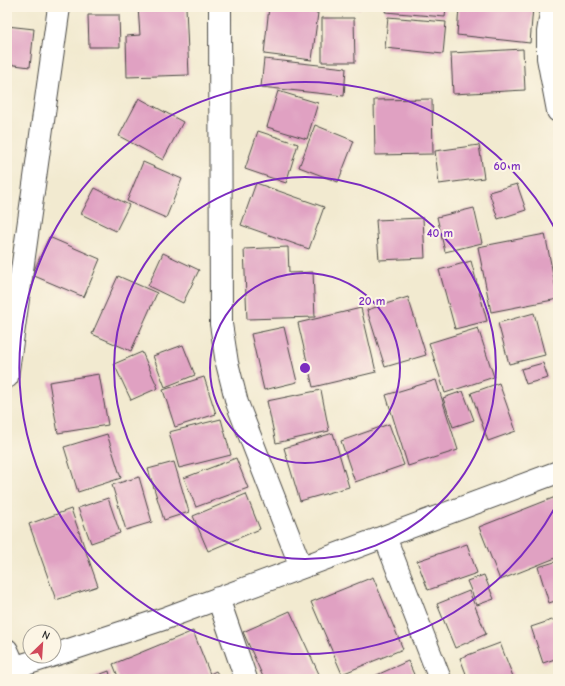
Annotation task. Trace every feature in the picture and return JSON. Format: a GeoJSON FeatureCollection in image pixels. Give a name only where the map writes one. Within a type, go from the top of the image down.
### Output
{"type":"FeatureCollection","features":[{"type":"Feature","properties":{"kind":"street"},"geometry":{"type":"LineString","coordinates":[[7,378],[59,7],[45,7]]}},
{"type":"Feature","properties":{"kind":"street"},"geometry":{"type":"LineString","coordinates":[[220,7],[221,324],[227,363],[237,403],[301,567]]}},
{"type":"Feature","properties":{"kind":"street"},"geometry":{"type":"LineString","coordinates":[[552,7],[548,32],[548,58],[558,111]]}},
{"type":"Feature","properties":{"kind":"street"},"geometry":{"type":"LineString","coordinates":[[62,652],[163,619],[558,472]]}},
{"type":"Feature","properties":{"kind":"street"},"geometry":{"type":"LineString","coordinates":[[385,537],[440,679]]}},
{"type":"Feature","properties":{"kind":"street"},"geometry":{"type":"LineString","coordinates":[[218,598],[246,679]]}},
{"type":"Feature","properties":{"kind":"street"},"geometry":{"type":"LineString","coordinates":[[12,667],[23,664]]}},
{"type":"Feature","properties":{"kind":"building"},"geometry":{"type":"Polygon","coordinates":[[[138,7],[186,7],[189,75],[127,77],[126,36],[140,35],[138,7]]]}},
{"type":"Feature","properties":{"kind":"building"},"geometry":{"type":"Polygon","coordinates":[[[269,7],[318,13],[312,60],[264,54],[269,7]]]}},
{"type":"Feature","properties":{"kind":"building"},"geometry":{"type":"Polygon","coordinates":[[[310,7],[360,7],[360,9],[310,10],[310,7]]]}},
{"type":"Feature","properties":{"kind":"building"},"geometry":{"type":"Polygon","coordinates":[[[386,7],[446,7],[445,17],[385,12],[386,7]]]}},
{"type":"Feature","properties":{"kind":"building"},"geometry":{"type":"Polygon","coordinates":[[[459,7],[533,7],[530,43],[457,35],[459,7]]]}},
{"type":"Feature","properties":{"kind":"building"},"geometry":{"type":"Polygon","coordinates":[[[88,15],[119,15],[120,47],[89,47],[88,15]]]}},
{"type":"Feature","properties":{"kind":"building"},"geometry":{"type":"Polygon","coordinates":[[[388,17],[446,22],[443,54],[385,48],[388,17]]]}},
{"type":"Feature","properties":{"kind":"building"},"geometry":{"type":"Polygon","coordinates":[[[322,18],[354,18],[355,62],[322,62],[322,18]]]}},
{"type":"Feature","properties":{"kind":"building"},"geometry":{"type":"Polygon","coordinates":[[[7,26],[34,29],[30,67],[7,64],[7,26]]]}},
{"type":"Feature","properties":{"kind":"building"},"geometry":{"type":"Polygon","coordinates":[[[523,49],[525,90],[453,94],[451,53],[523,49]]]}},
{"type":"Feature","properties":{"kind":"building"},"geometry":{"type":"Polygon","coordinates":[[[264,59],[346,68],[344,96],[261,87],[264,59]]]}},
{"type":"Feature","properties":{"kind":"building"},"geometry":{"type":"Polygon","coordinates":[[[278,91],[318,103],[307,139],[267,127],[278,91]]]}},
{"type":"Feature","properties":{"kind":"building"},"geometry":{"type":"Polygon","coordinates":[[[139,98],[183,122],[163,160],[119,136],[139,98]]]}},
{"type":"Feature","properties":{"kind":"building"},"geometry":{"type":"Polygon","coordinates":[[[432,99],[433,154],[375,155],[374,100],[432,99]]]}},
{"type":"Feature","properties":{"kind":"building"},"geometry":{"type":"Polygon","coordinates":[[[315,125],[354,141],[338,182],[299,167],[315,125]]]}},
{"type":"Feature","properties":{"kind":"building"},"geometry":{"type":"Polygon","coordinates":[[[258,131],[298,144],[286,183],[245,169],[258,131]]]}},
{"type":"Feature","properties":{"kind":"building"},"geometry":{"type":"Polygon","coordinates":[[[479,145],[484,178],[439,184],[435,151],[479,145]]]}},
{"type":"Feature","properties":{"kind":"building"},"geometry":{"type":"Polygon","coordinates":[[[143,162],[182,179],[166,218],[127,201],[143,162]]]}},
{"type":"Feature","properties":{"kind":"building"},"geometry":{"type":"Polygon","coordinates":[[[256,183],[324,207],[309,249],[241,225],[256,183]]]}},
{"type":"Feature","properties":{"kind":"building"},"geometry":{"type":"Polygon","coordinates":[[[517,184],[526,210],[498,219],[489,192],[517,184]]]}},
{"type":"Feature","properties":{"kind":"building"},"geometry":{"type":"Polygon","coordinates":[[[95,188],[129,205],[116,231],[81,214],[95,188]]]}},
{"type":"Feature","properties":{"kind":"building"},"geometry":{"type":"Polygon","coordinates":[[[474,208],[482,243],[445,252],[437,217],[474,208]]]}},
{"type":"Feature","properties":{"kind":"building"},"geometry":{"type":"Polygon","coordinates":[[[423,218],[425,258],[379,260],[376,220],[423,218]]]}},
{"type":"Feature","properties":{"kind":"building"},"geometry":{"type":"Polygon","coordinates":[[[545,234],[558,299],[491,312],[478,247],[545,234]]]}},
{"type":"Feature","properties":{"kind":"building"},"geometry":{"type":"Polygon","coordinates":[[[49,237],[100,259],[84,297],[32,275],[49,237]]]}},
{"type":"Feature","properties":{"kind":"building"},"geometry":{"type":"Polygon","coordinates":[[[288,247],[289,273],[313,272],[315,317],[247,319],[244,249],[288,247]]]}},
{"type":"Feature","properties":{"kind":"building"},"geometry":{"type":"Polygon","coordinates":[[[163,253],[199,270],[183,303],[148,286],[163,253]]]}},
{"type":"Feature","properties":{"kind":"building"},"geometry":{"type":"Polygon","coordinates":[[[471,261],[487,321],[455,329],[439,270],[471,261]]]}},
{"type":"Feature","properties":{"kind":"building"},"geometry":{"type":"Polygon","coordinates":[[[118,276],[157,293],[131,351],[92,334],[118,276]]]}},
{"type":"Feature","properties":{"kind":"building"},"geometry":{"type":"Polygon","coordinates":[[[408,297],[426,355],[385,367],[367,310],[408,297]]]}},
{"type":"Feature","properties":{"kind":"building"},"geometry":{"type":"Polygon","coordinates":[[[361,308],[376,372],[313,387],[298,323],[361,308]]]}},
{"type":"Feature","properties":{"kind":"building"},"geometry":{"type":"Polygon","coordinates":[[[534,313],[545,355],[509,364],[498,323],[534,313]]]}},
{"type":"Feature","properties":{"kind":"building"},"geometry":{"type":"Polygon","coordinates":[[[284,327],[297,382],[264,390],[251,334],[284,327]]]}},
{"type":"Feature","properties":{"kind":"building"},"geometry":{"type":"Polygon","coordinates":[[[478,328],[494,377],[445,393],[429,343],[478,328]]]}},
{"type":"Feature","properties":{"kind":"building"},"geometry":{"type":"Polygon","coordinates":[[[183,345],[195,375],[165,387],[153,356],[183,345]]]}},
{"type":"Feature","properties":{"kind":"building"},"geometry":{"type":"Polygon","coordinates":[[[142,352],[158,388],[131,400],[114,364],[142,352]]]}},
{"type":"Feature","properties":{"kind":"building"},"geometry":{"type":"Polygon","coordinates":[[[543,363],[548,378],[526,384],[521,369],[543,363]]]}},
{"type":"Feature","properties":{"kind":"building"},"geometry":{"type":"Polygon","coordinates":[[[99,374],[108,425],[58,433],[49,382],[99,374]]]}},
{"type":"Feature","properties":{"kind":"building"},"geometry":{"type":"Polygon","coordinates":[[[204,377],[216,414],[175,427],[163,390],[204,377]]]}},
{"type":"Feature","properties":{"kind":"building"},"geometry":{"type":"Polygon","coordinates":[[[436,380],[458,450],[408,466],[386,395],[436,380]]]}},
{"type":"Feature","properties":{"kind":"building"},"geometry":{"type":"Polygon","coordinates":[[[499,383],[516,431],[488,441],[471,393],[499,383]]]}},
{"type":"Feature","properties":{"kind":"building"},"geometry":{"type":"Polygon","coordinates":[[[321,390],[329,431],[276,443],[267,401],[321,390]]]}},
{"type":"Feature","properties":{"kind":"building"},"geometry":{"type":"Polygon","coordinates":[[[463,391],[474,420],[453,427],[443,398],[463,391]]]}},
{"type":"Feature","properties":{"kind":"building"},"geometry":{"type":"Polygon","coordinates":[[[221,419],[231,455],[179,468],[169,432],[221,419]]]}},
{"type":"Feature","properties":{"kind":"building"},"geometry":{"type":"Polygon","coordinates":[[[389,424],[404,465],[355,482],[341,441],[389,424]]]}},
{"type":"Feature","properties":{"kind":"building"},"geometry":{"type":"Polygon","coordinates":[[[333,433],[349,487],[300,501],[284,448],[333,433]]]}},
{"type":"Feature","properties":{"kind":"building"},"geometry":{"type":"Polygon","coordinates":[[[107,434],[121,478],[78,492],[64,447],[107,434]]]}},
{"type":"Feature","properties":{"kind":"building"},"geometry":{"type":"Polygon","coordinates":[[[236,458],[248,488],[196,507],[184,478],[236,458]]]}},
{"type":"Feature","properties":{"kind":"building"},"geometry":{"type":"Polygon","coordinates":[[[174,462],[189,512],[164,520],[148,469],[174,462]]]}},
{"type":"Feature","properties":{"kind":"building"},"geometry":{"type":"Polygon","coordinates":[[[139,477],[152,522],[126,530],[112,485],[139,477]]]}},
{"type":"Feature","properties":{"kind":"building"},"geometry":{"type":"Polygon","coordinates":[[[246,494],[260,529],[208,551],[193,516],[246,494]]]}},
{"type":"Feature","properties":{"kind":"building"},"geometry":{"type":"Polygon","coordinates":[[[558,496],[558,557],[500,580],[479,527],[558,496]]]}},
{"type":"Feature","properties":{"kind":"building"},"geometry":{"type":"Polygon","coordinates":[[[108,498],[120,533],[91,543],[78,508],[108,498]]]}},
{"type":"Feature","properties":{"kind":"building"},"geometry":{"type":"Polygon","coordinates":[[[71,509],[98,586],[56,600],[29,524],[71,509]]]}},
{"type":"Feature","properties":{"kind":"building"},"geometry":{"type":"Polygon","coordinates":[[[467,544],[477,573],[428,590],[417,561],[467,544]]]}},
{"type":"Feature","properties":{"kind":"building"},"geometry":{"type":"Polygon","coordinates":[[[558,561],[558,600],[549,603],[538,567],[558,561]]]}},
{"type":"Feature","properties":{"kind":"building"},"geometry":{"type":"Polygon","coordinates":[[[484,575],[494,599],[477,605],[467,581],[484,575]]]}},
{"type":"Feature","properties":{"kind":"building"},"geometry":{"type":"Polygon","coordinates":[[[373,577],[403,649],[342,674],[311,602],[373,577]]]}},
{"type":"Feature","properties":{"kind":"building"},"geometry":{"type":"Polygon","coordinates":[[[469,591],[486,634],[455,648],[437,604],[469,591]]]}},
{"type":"Feature","properties":{"kind":"building"},"geometry":{"type":"Polygon","coordinates":[[[290,611],[319,674],[307,679],[264,679],[243,632],[290,611]]]}},
{"type":"Feature","properties":{"kind":"building"},"geometry":{"type":"Polygon","coordinates":[[[558,618],[558,658],[543,663],[531,627],[558,618]]]}},
{"type":"Feature","properties":{"kind":"building"},"geometry":{"type":"Polygon","coordinates":[[[193,631],[210,674],[197,679],[119,679],[113,664],[193,631]]]}},
{"type":"Feature","properties":{"kind":"building"},"geometry":{"type":"Polygon","coordinates":[[[500,643],[514,679],[468,679],[460,658],[500,643]]]}},
{"type":"Feature","properties":{"kind":"building"},"geometry":{"type":"Polygon","coordinates":[[[408,661],[416,679],[368,679],[408,661]]]}},
{"type":"Feature","properties":{"kind":"building"},"geometry":{"type":"Polygon","coordinates":[[[109,671],[111,679],[88,679],[109,671]]]}},
{"type":"Feature","properties":{"kind":"building"},"geometry":{"type":"Polygon","coordinates":[[[216,671],[221,679],[201,679],[210,674],[216,671]]]}}]}
